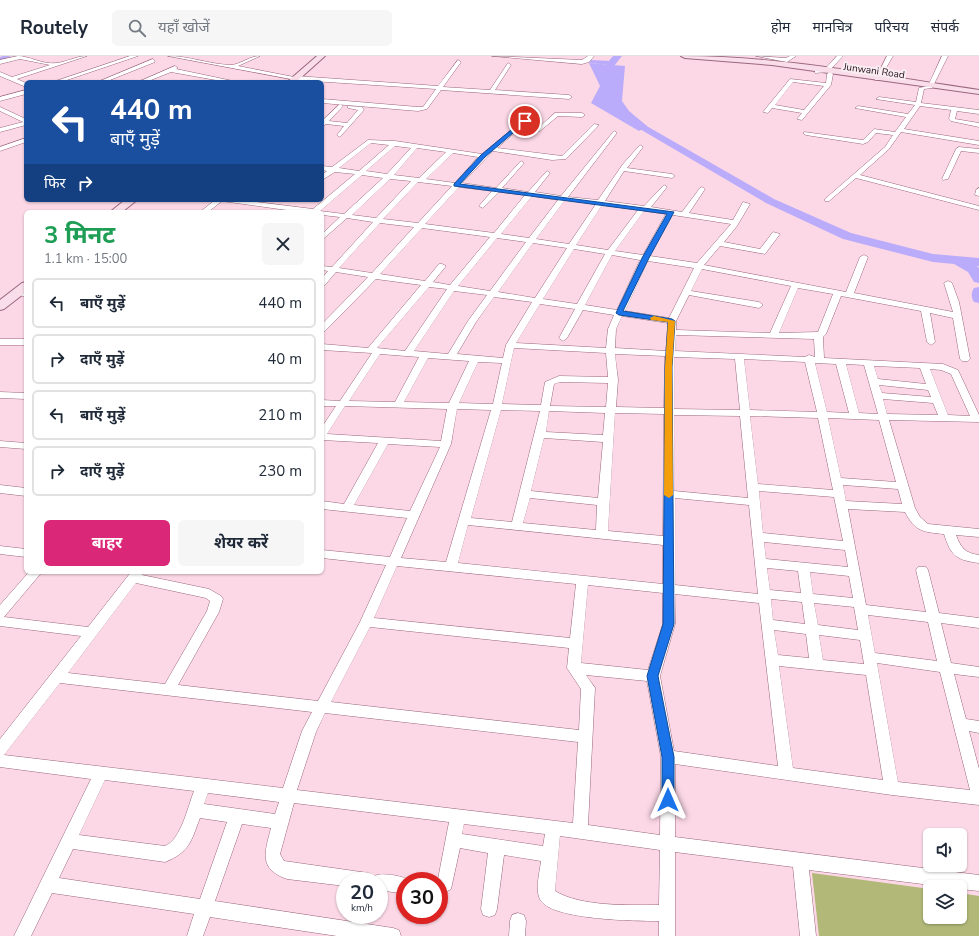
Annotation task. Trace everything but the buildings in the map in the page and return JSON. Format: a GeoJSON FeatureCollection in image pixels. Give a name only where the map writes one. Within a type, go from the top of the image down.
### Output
{"type":"FeatureCollection","features":[{"type":"Feature","properties":{"kind":"main road"},"geometry":{"type":"LineString","coordinates":[[289,79],[314,56]]}},
{"type":"Feature","properties":{"kind":"main road"},"geometry":{"type":"LineString","coordinates":[[289,79],[321,56]]}},
{"type":"Feature","properties":{"kind":"main road","name":"Junwani Road"},"geometry":{"type":"LineString","coordinates":[[685,56],[764,58],[824,73],[877,79],[926,87]]}},
{"type":"Feature","properties":{"kind":"main road","name":"Junwani Road"},"geometry":{"type":"LineString","coordinates":[[720,58],[979,93]]}},
{"type":"Feature","properties":{"kind":"main road"},"geometry":{"type":"LineString","coordinates":[[118,210],[129,202]]}},
{"type":"Feature","properties":{"kind":"main road"},"geometry":{"type":"LineString","coordinates":[[128,210],[138,202]]}},
{"type":"Feature","properties":{"kind":"main road"},"geometry":{"type":"LineString","coordinates":[[0,297],[24,279]]}},
{"type":"Feature","properties":{"kind":"main road"},"geometry":{"type":"LineString","coordinates":[[0,306],[24,293]]}},
{"type":"Feature","properties":{"kind":"street"},"geometry":{"type":"LineString","coordinates":[[0,62],[22,56],[55,65]]}},
{"type":"Feature","properties":{"kind":"street"},"geometry":{"type":"LineString","coordinates":[[12,79],[84,56]]}},
{"type":"Feature","properties":{"kind":"street"},"geometry":{"type":"LineString","coordinates":[[62,80],[135,56]]}},
{"type":"Feature","properties":{"kind":"street"},"geometry":{"type":"LineString","coordinates":[[171,56],[289,79],[304,80]]}},
{"type":"Feature","properties":{"kind":"street"},"geometry":{"type":"LineString","coordinates":[[232,67],[254,56]]}},
{"type":"Feature","properties":{"kind":"street"},"geometry":{"type":"LineString","coordinates":[[496,56],[582,62],[587,61],[591,56]]}},
{"type":"Feature","properties":{"kind":"street"},"geometry":{"type":"LineString","coordinates":[[764,58],[789,60],[793,56]]}},
{"type":"Feature","properties":{"kind":"street"},"geometry":{"type":"LineString","coordinates":[[828,84],[824,73],[840,56]]}},
{"type":"Feature","properties":{"kind":"street"},"geometry":{"type":"LineString","coordinates":[[877,79],[890,56]]}},
{"type":"Feature","properties":{"kind":"street"},"geometry":{"type":"LineString","coordinates":[[828,200],[882,154],[908,116],[918,105],[926,87],[945,56]]}},
{"type":"Feature","properties":{"kind":"street"},"geometry":{"type":"LineString","coordinates":[[0,57],[11,58]]}},
{"type":"Feature","properties":{"kind":"street"},"geometry":{"type":"LineString","coordinates":[[145,80],[194,60]]}},
{"type":"Feature","properties":{"kind":"street"},"geometry":{"type":"LineString","coordinates":[[109,80],[153,61]]}},
{"type":"Feature","properties":{"kind":"street"},"geometry":{"type":"LineString","coordinates":[[324,102],[422,108],[427,107],[458,62]]}},
{"type":"Feature","properties":{"kind":"street"},"geometry":{"type":"LineString","coordinates":[[491,92],[508,65]]}},
{"type":"Feature","properties":{"kind":"street"},"geometry":{"type":"LineString","coordinates":[[106,66],[129,71]]}},
{"type":"Feature","properties":{"kind":"street"},"geometry":{"type":"LineString","coordinates":[[170,70],[219,80]]}},
{"type":"Feature","properties":{"kind":"street"},"geometry":{"type":"LineString","coordinates":[[241,74],[246,70]]}},
{"type":"Feature","properties":{"kind":"street"},"geometry":{"type":"LineString","coordinates":[[0,74],[24,84]]}},
{"type":"Feature","properties":{"kind":"street"},"geometry":{"type":"LineString","coordinates":[[77,75],[90,78]]}},
{"type":"Feature","properties":{"kind":"street"},"geometry":{"type":"LineString","coordinates":[[766,112],[787,86],[794,80],[828,84]]}},
{"type":"Feature","properties":{"kind":"street"},"geometry":{"type":"LineString","coordinates":[[324,81],[569,97]]}},
{"type":"Feature","properties":{"kind":"street"},"geometry":{"type":"LineString","coordinates":[[800,119],[828,84]]}},
{"type":"Feature","properties":{"kind":"street"},"geometry":{"type":"LineString","coordinates":[[787,86],[823,91]]}},
{"type":"Feature","properties":{"kind":"street"},"geometry":{"type":"LineString","coordinates":[[0,99],[24,92]]}},
{"type":"Feature","properties":{"kind":"street"},"geometry":{"type":"LineString","coordinates":[[17,94],[24,96]]}},
{"type":"Feature","properties":{"kind":"street"},"geometry":{"type":"LineString","coordinates":[[879,99],[979,112]]}},
{"type":"Feature","properties":{"kind":"street"},"geometry":{"type":"LineString","coordinates":[[324,102],[361,109],[340,135]]}},
{"type":"Feature","properties":{"kind":"street"},"geometry":{"type":"LineString","coordinates":[[324,123],[340,106]]}},
{"type":"Feature","properties":{"kind":"street"},"geometry":{"type":"LineString","coordinates":[[770,106],[805,112]]}},
{"type":"Feature","properties":{"kind":"street"},"geometry":{"type":"LineString","coordinates":[[0,108],[24,121]]}},
{"type":"Feature","properties":{"kind":"street"},"geometry":{"type":"LineString","coordinates":[[858,108],[908,116]]}},
{"type":"Feature","properties":{"kind":"street"},"geometry":{"type":"LineString","coordinates":[[954,109],[953,120],[979,125]]}},
{"type":"Feature","properties":{"kind":"street"},"geometry":{"type":"LineString","coordinates":[[324,112],[333,113]]}},
{"type":"Feature","properties":{"kind":"street"},"geometry":{"type":"LineString","coordinates":[[519,126],[540,129],[557,114],[582,115]]}},
{"type":"Feature","properties":{"kind":"street"},"geometry":{"type":"LineString","coordinates":[[324,327],[374,276],[483,156],[525,121]]}},
{"type":"Feature","properties":{"kind":"street"},"geometry":{"type":"LineString","coordinates":[[0,130],[24,123]]}},
{"type":"Feature","properties":{"kind":"street"},"geometry":{"type":"LineString","coordinates":[[324,124],[349,125]]}},
{"type":"Feature","properties":{"kind":"street"},"geometry":{"type":"LineString","coordinates":[[492,149],[552,158],[564,158],[596,125]]}},
{"type":"Feature","properties":{"kind":"street"},"geometry":{"type":"LineString","coordinates":[[806,132],[863,142],[866,141],[874,130],[979,143]]}},
{"type":"Feature","properties":{"kind":"street"},"geometry":{"type":"LineString","coordinates":[[450,358],[472,321],[563,198],[614,133]]}},
{"type":"Feature","properties":{"kind":"street"},"geometry":{"type":"LineString","coordinates":[[0,149],[24,141]]}},
{"type":"Feature","properties":{"kind":"street"},"geometry":{"type":"LineString","coordinates":[[324,176],[368,142],[395,143],[452,150],[483,156]]}},
{"type":"Feature","properties":{"kind":"street"},"geometry":{"type":"LineString","coordinates":[[316,210],[359,172],[395,143]]}},
{"type":"Feature","properties":{"kind":"street"},"geometry":{"type":"LineString","coordinates":[[324,236],[388,176],[416,146]]}},
{"type":"Feature","properties":{"kind":"street"},"geometry":{"type":"LineString","coordinates":[[451,566],[497,407],[510,345],[623,169],[640,147]]}},
{"type":"Feature","properties":{"kind":"street"},"geometry":{"type":"LineString","coordinates":[[945,179],[959,149],[979,151]]}},
{"type":"Feature","properties":{"kind":"street"},"geometry":{"type":"LineString","coordinates":[[324,281],[378,220],[418,180],[452,150]]}},
{"type":"Feature","properties":{"kind":"street"},"geometry":{"type":"LineString","coordinates":[[483,206],[521,163]]}},
{"type":"Feature","properties":{"kind":"street"},"geometry":{"type":"LineString","coordinates":[[324,168],[671,212],[734,222]]}},
{"type":"Feature","properties":{"kind":"street"},"geometry":{"type":"LineString","coordinates":[[623,169],[672,176]]}},
{"type":"Feature","properties":{"kind":"street"},"geometry":{"type":"LineString","coordinates":[[408,353],[452,288],[547,173]]}},
{"type":"Feature","properties":{"kind":"street"},"geometry":{"type":"LineString","coordinates":[[856,176],[979,208]]}},
{"type":"Feature","properties":{"kind":"street"},"geometry":{"type":"LineString","coordinates":[[563,338],[610,252],[644,209],[664,187]]}},
{"type":"Feature","properties":{"kind":"street"},"geometry":{"type":"LineString","coordinates":[[684,214],[702,189]]}},
{"type":"Feature","properties":{"kind":"street"},"geometry":{"type":"LineString","coordinates":[[206,210],[216,202]]}},
{"type":"Feature","properties":{"kind":"street"},"geometry":{"type":"LineString","coordinates":[[243,202],[269,206],[282,210],[292,202]]}},
{"type":"Feature","properties":{"kind":"street"},"geometry":{"type":"LineString","coordinates":[[265,210],[274,202]]}},
{"type":"Feature","properties":{"kind":"street"},"geometry":{"type":"LineString","coordinates":[[667,936],[668,757],[653,676],[669,624],[668,413],[671,326],[685,292],[699,266],[734,222],[746,204]]}},
{"type":"Feature","properties":{"kind":"street"},"geometry":{"type":"LineString","coordinates":[[602,534],[603,502],[613,380],[610,352],[612,329],[646,258],[671,212]]}},
{"type":"Feature","properties":{"kind":"street"},"geometry":{"type":"LineString","coordinates":[[324,213],[421,225],[699,266],[958,316]]}},
{"type":"Feature","properties":{"kind":"street"},"geometry":{"type":"LineString","coordinates":[[718,243],[762,252],[776,234]]}},
{"type":"Feature","properties":{"kind":"street"},"geometry":{"type":"LineString","coordinates":[[849,294],[864,257]]}},
{"type":"Feature","properties":{"kind":"street"},"geometry":{"type":"LineString","coordinates":[[324,433],[374,351],[426,284],[442,266]]}},
{"type":"Feature","properties":{"kind":"street"},"geometry":{"type":"LineString","coordinates":[[324,268],[619,313],[671,326],[773,336],[818,336],[822,334],[838,293]]}},
{"type":"Feature","properties":{"kind":"street"},"geometry":{"type":"LineString","coordinates":[[948,282],[958,316],[966,359]]}},
{"type":"Feature","properties":{"kind":"street"},"geometry":{"type":"LineString","coordinates":[[773,336],[796,284]]}},
{"type":"Feature","properties":{"kind":"street"},"geometry":{"type":"LineString","coordinates":[[685,292],[759,305]]}},
{"type":"Feature","properties":{"kind":"street"},"geometry":{"type":"LineString","coordinates":[[925,309],[931,342]]}},
{"type":"Feature","properties":{"kind":"street"},"geometry":{"type":"LineString","coordinates":[[818,336],[814,359],[823,416],[855,572],[892,788]]}},
{"type":"Feature","properties":{"kind":"street"},"geometry":{"type":"LineString","coordinates":[[0,342],[24,342]]}},
{"type":"Feature","properties":{"kind":"street"},"geometry":{"type":"LineString","coordinates":[[324,403],[746,415],[978,419],[955,372],[943,367],[840,360],[669,352],[610,352],[510,345]]}},
{"type":"Feature","properties":{"kind":"street"},"geometry":{"type":"LineString","coordinates":[[324,347],[408,353],[474,360],[507,361]]}},
{"type":"Feature","properties":{"kind":"street"},"geometry":{"type":"LineString","coordinates":[[398,405],[424,355]]}},
{"type":"Feature","properties":{"kind":"street"},"geometry":{"type":"LineString","coordinates":[[739,356],[758,537],[762,562],[771,660],[786,773]]}},
{"type":"Feature","properties":{"kind":"street"},"geometry":{"type":"LineString","coordinates":[[336,877],[287,871],[279,868],[273,862],[272,854],[303,748],[321,708],[366,622],[392,561],[446,444],[452,407],[474,360]]}},
{"type":"Feature","properties":{"kind":"street"},"geometry":{"type":"LineString","coordinates":[[840,360],[855,416]]}},
{"type":"Feature","properties":{"kind":"street"},"geometry":{"type":"LineString","coordinates":[[868,362],[885,417],[909,508],[919,526],[979,533]]}},
{"type":"Feature","properties":{"kind":"street"},"geometry":{"type":"LineString","coordinates":[[924,366],[944,419]]}},
{"type":"Feature","properties":{"kind":"street"},"geometry":{"type":"LineString","coordinates":[[517,526],[540,435],[548,386],[553,380],[613,380]]}},
{"type":"Feature","properties":{"kind":"street"},"geometry":{"type":"LineString","coordinates":[[874,382],[932,387]]}},
{"type":"Feature","properties":{"kind":"street"},"geometry":{"type":"LineString","coordinates":[[0,395],[24,396]]}},
{"type":"Feature","properties":{"kind":"street"},"geometry":{"type":"LineString","coordinates":[[878,396],[937,400]]}},
{"type":"Feature","properties":{"kind":"street"},"geometry":{"type":"LineString","coordinates":[[540,435],[609,439]]}},
{"type":"Feature","properties":{"kind":"street"},"geometry":{"type":"LineString","coordinates":[[324,436],[446,444]]}},
{"type":"Feature","properties":{"kind":"street"},"geometry":{"type":"LineString","coordinates":[[347,508],[385,440]]}},
{"type":"Feature","properties":{"kind":"street"},"geometry":{"type":"LineString","coordinates":[[0,444],[24,443]]}},
{"type":"Feature","properties":{"kind":"street"},"geometry":{"type":"LineString","coordinates":[[836,481],[904,486]]}},
{"type":"Feature","properties":{"kind":"street"},"geometry":{"type":"LineString","coordinates":[[753,487],[909,508]]}},
{"type":"Feature","properties":{"kind":"street"},"geometry":{"type":"LineString","coordinates":[[0,489],[24,492]]}},
{"type":"Feature","properties":{"kind":"street"},"geometry":{"type":"LineString","coordinates":[[526,494],[603,502]]}},
{"type":"Feature","properties":{"kind":"street"},"geometry":{"type":"LineString","coordinates":[[669,494],[755,502]]}},
{"type":"Feature","properties":{"kind":"street"},"geometry":{"type":"LineString","coordinates":[[324,505],[414,515]]}},
{"type":"Feature","properties":{"kind":"street"},"geometry":{"type":"LineString","coordinates":[[465,521],[669,541]]}},
{"type":"Feature","properties":{"kind":"street"},"geometry":{"type":"LineString","coordinates":[[949,530],[955,550],[960,555],[979,559]]}},
{"type":"Feature","properties":{"kind":"street"},"geometry":{"type":"LineString","coordinates":[[758,537],[850,546]]}},
{"type":"Feature","properties":{"kind":"street"},"geometry":{"type":"LineString","coordinates":[[0,550],[24,553]]}},
{"type":"Feature","properties":{"kind":"street"},"geometry":{"type":"LineString","coordinates":[[324,554],[669,589],[808,598],[933,618],[979,623]]}},
{"type":"Feature","properties":{"kind":"street"},"geometry":{"type":"LineString","coordinates":[[762,562],[855,572]]}},
{"type":"Feature","properties":{"kind":"street"},"geometry":{"type":"LineString","coordinates":[[803,567],[817,665]]}},
{"type":"Feature","properties":{"kind":"street"},"geometry":{"type":"LineString","coordinates":[[668,757],[892,788],[979,798],[944,666],[922,570]]}},
{"type":"Feature","properties":{"kind":"street"},"geometry":{"type":"LineString","coordinates":[[0,613],[34,574]]}},
{"type":"Feature","properties":{"kind":"street"},"geometry":{"type":"LineString","coordinates":[[0,750],[135,575],[209,594],[217,599],[213,612],[168,690]]}},
{"type":"Feature","properties":{"kind":"street"},"geometry":{"type":"LineString","coordinates":[[580,831],[588,688],[574,668],[582,580]]}},
{"type":"Feature","properties":{"kind":"street"},"geometry":{"type":"LineString","coordinates":[[0,621],[91,632]]}},
{"type":"Feature","properties":{"kind":"street"},"geometry":{"type":"LineString","coordinates":[[366,622],[576,644]]}},
{"type":"Feature","properties":{"kind":"street"},"geometry":{"type":"LineString","coordinates":[[767,624],[866,636]]}},
{"type":"Feature","properties":{"kind":"street"},"geometry":{"type":"LineString","coordinates":[[771,660],[817,665],[870,663],[944,666],[979,672]]}},
{"type":"Feature","properties":{"kind":"street"},"geometry":{"type":"LineString","coordinates":[[574,668],[653,676]]}},
{"type":"Feature","properties":{"kind":"street"},"geometry":{"type":"LineString","coordinates":[[56,677],[585,737]]}},
{"type":"Feature","properties":{"kind":"street"},"geometry":{"type":"LineString","coordinates":[[960,724],[979,727]]}},
{"type":"Feature","properties":{"kind":"street"},"geometry":{"type":"LineString","coordinates":[[0,761],[580,831],[800,861],[979,883]]}},
{"type":"Feature","properties":{"kind":"street"},"geometry":{"type":"LineString","coordinates":[[27,935],[48,884],[101,774]]}},
{"type":"Feature","properties":{"kind":"street"},"geometry":{"type":"LineString","coordinates":[[69,840],[165,854],[178,847],[203,786]]}},
{"type":"Feature","properties":{"kind":"street"},"geometry":{"type":"LineString","coordinates":[[194,810],[281,822]]}},
{"type":"Feature","properties":{"kind":"street"},"geometry":{"type":"LineString","coordinates":[[195,936],[237,816]]}},
{"type":"Feature","properties":{"kind":"street"},"geometry":{"type":"LineString","coordinates":[[447,872],[458,816]]}},
{"type":"Feature","properties":{"kind":"street"},"geometry":{"type":"LineString","coordinates":[[553,828],[547,896],[552,900],[565,905],[618,911],[667,913]]}},
{"type":"Feature","properties":{"kind":"street"},"geometry":{"type":"LineString","coordinates":[[454,840],[550,855]]}},
{"type":"Feature","properties":{"kind":"street"},"geometry":{"type":"LineString","coordinates":[[489,909],[497,847]]}},
{"type":"Feature","properties":{"kind":"street"},"geometry":{"type":"LineString","coordinates":[[800,861],[808,936]]}},
{"type":"Feature","properties":{"kind":"street"},"geometry":{"type":"LineString","coordinates":[[48,884],[394,936]]}},
{"type":"Feature","properties":{"kind":"green space"},"geometry":{"type":"Polygon","coordinates":[[[812,873],[923,888],[923,924],[967,924],[967,894],[979,896],[979,936],[819,936],[812,873]]]}},
{"type":"Feature","properties":{"kind":"shaded area"},"geometry":{"type":"Polygon","coordinates":[[[589,63],[625,66],[622,101],[629,111],[647,126],[639,131],[591,103],[600,86],[589,63]]]}},
{"type":"Feature","properties":{"kind":"waterway"},"geometry":{"type":"LineString","coordinates":[[0,59],[8,56]]}},
{"type":"Feature","properties":{"kind":"waterway"},"geometry":{"type":"LineString","coordinates":[[606,88],[607,74],[612,62],[618,56]]}},
{"type":"Feature","properties":{"kind":"waterway"},"geometry":{"type":"LineString","coordinates":[[591,62],[611,63]]}},
{"type":"Feature","properties":{"kind":"waterway"},"geometry":{"type":"LineString","coordinates":[[624,116],[673,146],[770,201],[847,236],[933,258],[957,260]]}},
{"type":"Feature","properties":{"kind":"waterway"},"geometry":{"type":"LineString","coordinates":[[957,260],[979,262]]}},
{"type":"Feature","properties":{"kind":"waterway"},"geometry":{"type":"LineString","coordinates":[[957,260],[973,269],[979,279]]}},
{"type":"Feature","properties":{"kind":"waterway"},"geometry":{"type":"LineString","coordinates":[[979,291],[979,299]]}},
{"type":"Feature","properties":{"kind":"slow traffic"},"geometry":{"type":"LineString","coordinates":[[654,318],[672,321],[668,367],[669,495]]}},
{"type":"Feature","properties":{"kind":"route"},"geometry":{"type":"LineString","coordinates":[[525,121],[483,156],[456,185],[671,212],[619,313],[672,321],[668,367],[669,624],[653,676],[668,757],[668,800]]}}]}
